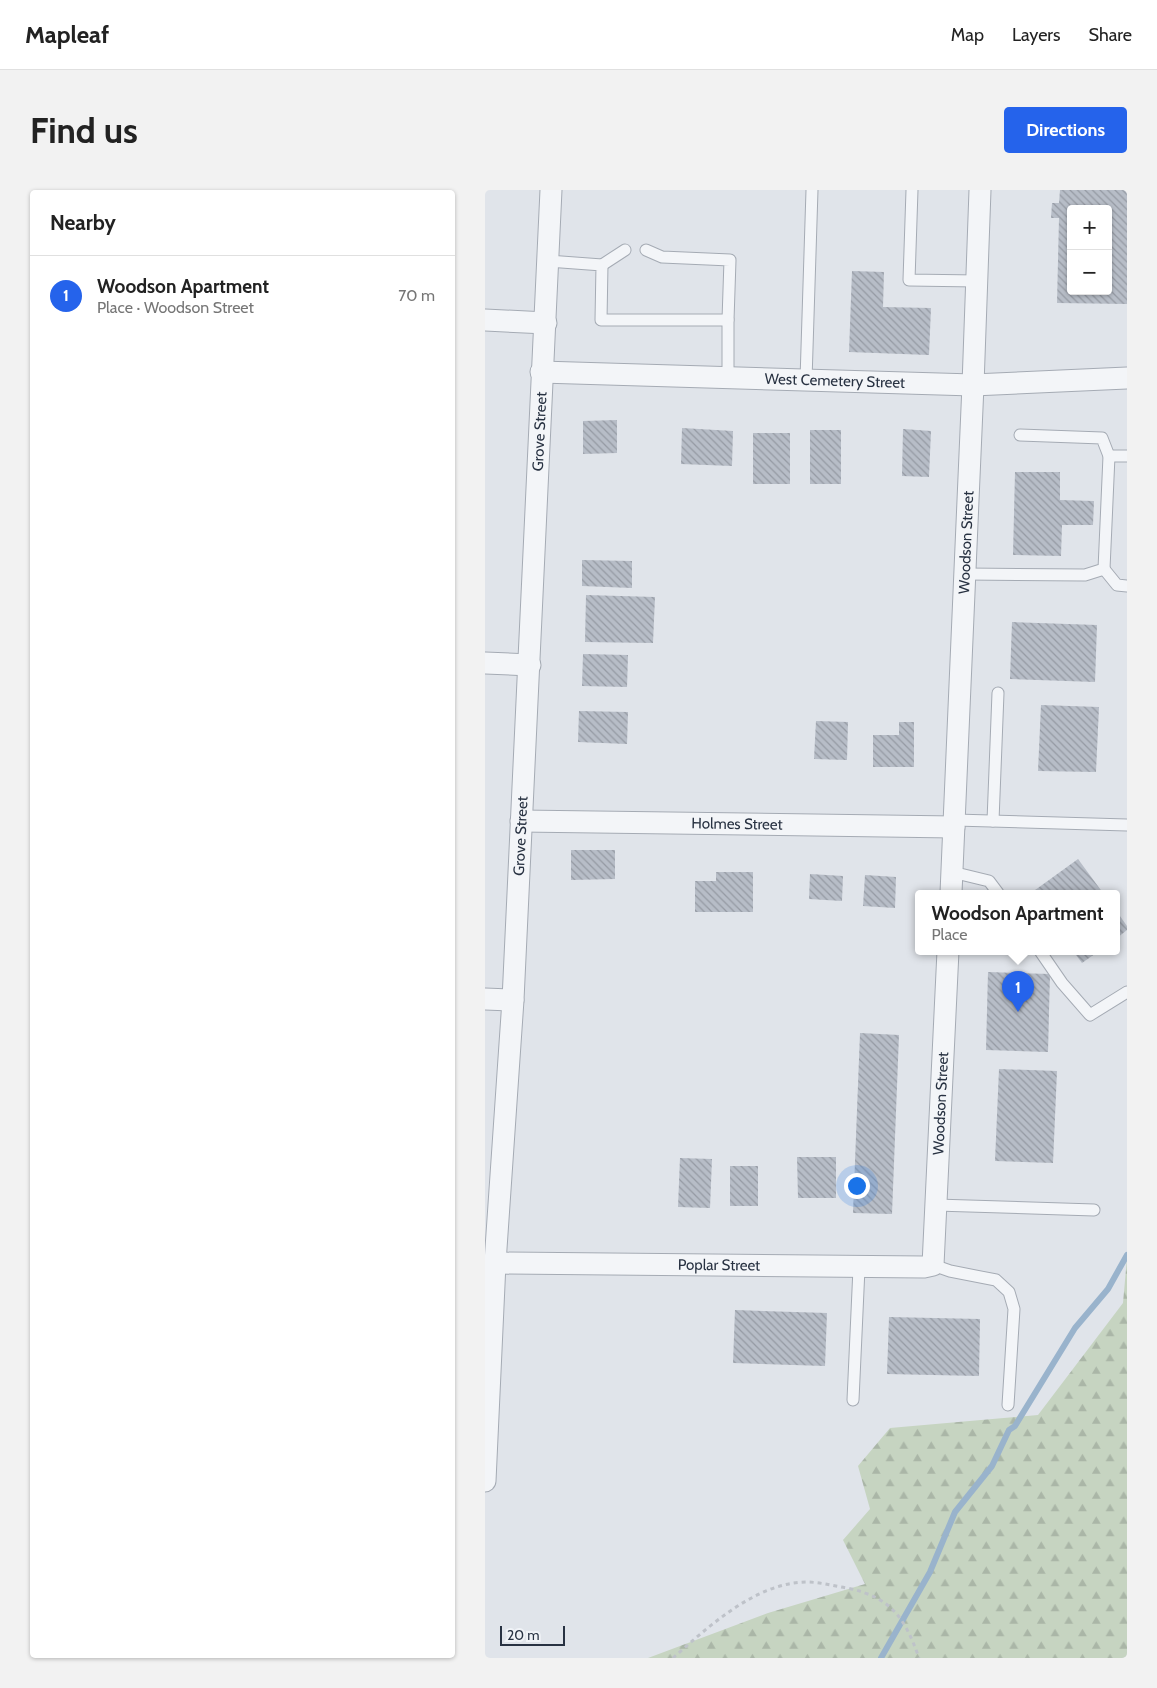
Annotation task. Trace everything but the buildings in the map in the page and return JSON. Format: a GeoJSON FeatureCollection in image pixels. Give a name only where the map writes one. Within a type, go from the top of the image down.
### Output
{"type":"FeatureCollection","features":[{"type":"Feature","properties":{"kind":"street","name":"Grove Street"},"geometry":{"type":"LineString","coordinates":[[485,1481],[495,1263],[513,1000],[551,190]]}},
{"type":"Feature","properties":{"kind":"street","name":"Woodson Street"},"geometry":{"type":"LineString","coordinates":[[951,890],[980,190]]}},
{"type":"Feature","properties":{"kind":"street"},"geometry":{"type":"LineString","coordinates":[[485,320],[546,323]]}},
{"type":"Feature","properties":{"kind":"street","name":"West Cemetery Street"},"geometry":{"type":"LineString","coordinates":[[541,372],[973,385],[1127,378]]}},
{"type":"Feature","properties":{"kind":"street"},"geometry":{"type":"LineString","coordinates":[[485,663],[530,665]]}},
{"type":"Feature","properties":{"kind":"street","name":"Holmes Street"},"geometry":{"type":"LineString","coordinates":[[521,821],[955,823]]}},
{"type":"Feature","properties":{"kind":"street","name":"Woodson Street"},"geometry":{"type":"LineString","coordinates":[[933,1260],[948,955]]}},
{"type":"Feature","properties":{"kind":"street"},"geometry":{"type":"LineString","coordinates":[[485,999],[513,1000]]}},
{"type":"Feature","properties":{"kind":"street","name":"Poplar Street"},"geometry":{"type":"LineString","coordinates":[[495,1263],[859,1268],[924,1267],[933,1260]]}},
{"type":"Feature","properties":{"kind":"lane"},"geometry":{"type":"LineString","coordinates":[[807,380],[812,190]]}},
{"type":"Feature","properties":{"kind":"lane"},"geometry":{"type":"LineString","coordinates":[[912,190],[909,280],[977,281]]}},
{"type":"Feature","properties":{"kind":"lane"},"geometry":{"type":"LineString","coordinates":[[548,261],[602,265],[625,250]]}},
{"type":"Feature","properties":{"kind":"lane"},"geometry":{"type":"LineString","coordinates":[[646,250],[662,256],[730,260],[729,378]]}},
{"type":"Feature","properties":{"kind":"lane"},"geometry":{"type":"LineString","coordinates":[[602,265],[601,320],[728,320]]}},
{"type":"Feature","properties":{"kind":"lane"},"geometry":{"type":"LineString","coordinates":[[1020,435],[1102,438],[1109,456],[1104,569],[1117,585],[1127,586]]}},
{"type":"Feature","properties":{"kind":"lane"},"geometry":{"type":"LineString","coordinates":[[1109,456],[1127,456]]}},
{"type":"Feature","properties":{"kind":"lane"},"geometry":{"type":"LineString","coordinates":[[965,574],[1085,575],[1104,569]]}},
{"type":"Feature","properties":{"kind":"lane"},"geometry":{"type":"LineString","coordinates":[[993,821],[998,693]]}},
{"type":"Feature","properties":{"kind":"lane"},"geometry":{"type":"LineString","coordinates":[[955,823],[993,821],[1127,825]]}},
{"type":"Feature","properties":{"kind":"lane"},"geometry":{"type":"LineString","coordinates":[[952,872],[989,881],[996,890]]}},
{"type":"Feature","properties":{"kind":"lane"},"geometry":{"type":"LineString","coordinates":[[1043,955],[1061,983],[1090,1015],[1127,992]]}},
{"type":"Feature","properties":{"kind":"lane"},"geometry":{"type":"LineString","coordinates":[[936,1205],[1094,1210]]}},
{"type":"Feature","properties":{"kind":"lane"},"geometry":{"type":"LineString","coordinates":[[933,1260],[950,1271],[996,1280],[1009,1292],[1015,1309],[1008,1405]]}},
{"type":"Feature","properties":{"kind":"lane"},"geometry":{"type":"LineString","coordinates":[[853,1400],[859,1268]]}},
{"type":"Feature","properties":{"kind":"path"},"geometry":{"type":"LineString","coordinates":[[673,1658],[721,1616],[769,1590],[788,1584],[805,1582],[853,1590],[871,1595],[889,1605],[900,1618],[919,1658]]}},
{"type":"Feature","properties":{"kind":"green space"},"geometry":{"type":"Polygon","coordinates":[[[1127,1258],[1127,1658],[648,1658],[768,1613],[865,1584],[843,1540],[870,1509],[858,1466],[890,1428],[1038,1415],[1123,1303],[1127,1258]]]}},
{"type":"Feature","properties":{"kind":"waterway"},"geometry":{"type":"LineString","coordinates":[[881,1658],[930,1572],[955,1512],[992,1466],[1009,1430],[1015,1426],[1075,1328],[1108,1289],[1127,1255]]}},
{"type":"Feature","properties":{"kind":"place","name":"Woodson Apartment"},"geometry":{"type":"Point","coordinates":[1018,1012]}}]}
